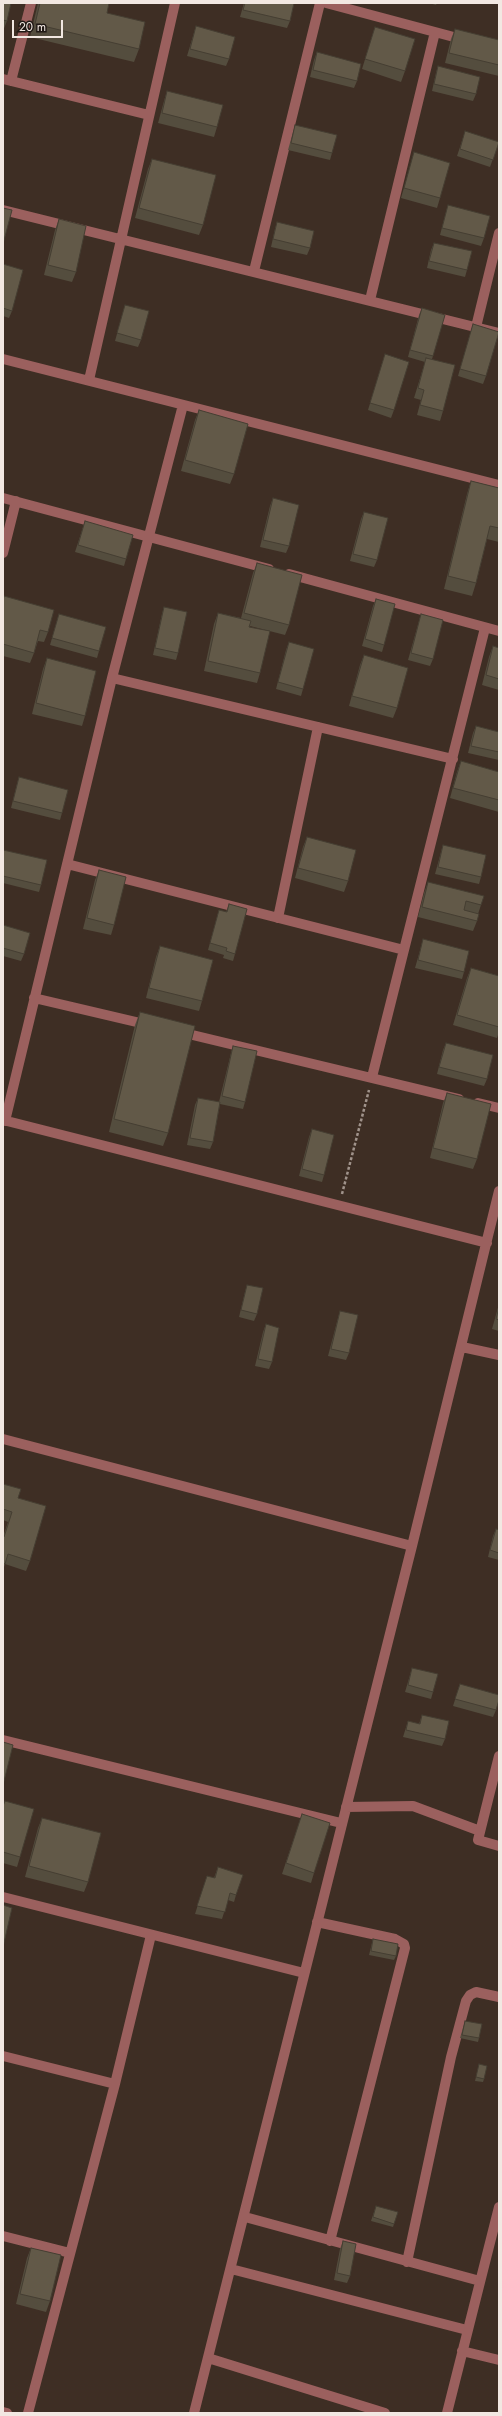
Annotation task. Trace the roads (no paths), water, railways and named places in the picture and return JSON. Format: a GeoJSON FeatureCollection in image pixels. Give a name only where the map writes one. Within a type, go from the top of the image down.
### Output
{"type":"FeatureCollection","features":[{"type":"Feature","properties":{"kind":"street"},"geometry":{"type":"LineString","coordinates":[[31,3],[7,80],[149,115]]}},
{"type":"Feature","properties":{"kind":"street"},"geometry":{"type":"LineString","coordinates":[[89,380],[120,238],[175,3]]}},
{"type":"Feature","properties":{"kind":"street"},"geometry":{"type":"LineString","coordinates":[[254,271],[320,3]]}},
{"type":"Feature","properties":{"kind":"street"},"geometry":{"type":"LineString","coordinates":[[326,3],[478,43]]}},
{"type":"Feature","properties":{"kind":"street"},"geometry":{"type":"LineString","coordinates":[[370,300],[435,32]]}},
{"type":"Feature","properties":{"kind":"street"},"geometry":{"type":"LineString","coordinates":[[3,210],[254,271],[499,334]]}},
{"type":"Feature","properties":{"kind":"street"},"geometry":{"type":"LineString","coordinates":[[476,327],[499,233]]}},
{"type":"Feature","properties":{"kind":"street"},"geometry":{"type":"LineString","coordinates":[[3,359],[499,485]]}},
{"type":"Feature","properties":{"kind":"street"},"geometry":{"type":"LineString","coordinates":[[183,405],[112,678],[4,1121],[487,1243]]}},
{"type":"Feature","properties":{"kind":"street"},"geometry":{"type":"LineString","coordinates":[[3,498],[499,631]]}},
{"type":"Feature","properties":{"kind":"street"},"geometry":{"type":"LineString","coordinates":[[3,553],[16,502]]}},
{"type":"Feature","properties":{"kind":"street"},"geometry":{"type":"LineString","coordinates":[[372,1077],[485,628]]}},
{"type":"Feature","properties":{"kind":"street"},"geometry":{"type":"LineString","coordinates":[[112,678],[453,759]]}},
{"type":"Feature","properties":{"kind":"street"},"geometry":{"type":"LineString","coordinates":[[278,918],[318,727]]}},
{"type":"Feature","properties":{"kind":"street"},"geometry":{"type":"LineString","coordinates":[[67,864],[404,950]]}},
{"type":"Feature","properties":{"kind":"street"},"geometry":{"type":"LineString","coordinates":[[34,998],[157,1027]]}},
{"type":"Feature","properties":{"kind":"street"},"geometry":{"type":"LineString","coordinates":[[172,1030],[499,1108]]}},
{"type":"Feature","properties":{"kind":"street"},"geometry":{"type":"LineString","coordinates":[[194,2413],[245,2217],[341,1823],[462,1347],[499,1191]]}},
{"type":"Feature","properties":{"kind":"street"},"geometry":{"type":"LineString","coordinates":[[462,1347],[499,1355]]}},
{"type":"Feature","properties":{"kind":"street"},"geometry":{"type":"LineString","coordinates":[[3,1439],[412,1546]]}},
{"type":"Feature","properties":{"kind":"street"},"geometry":{"type":"LineString","coordinates":[[3,1740],[341,1823]]}},
{"type":"Feature","properties":{"kind":"street"},"geometry":{"type":"LineString","coordinates":[[499,1756],[478,1840],[499,1846]]}},
{"type":"Feature","properties":{"kind":"street"},"geometry":{"type":"LineString","coordinates":[[346,1807],[413,1806],[480,1830]]}},
{"type":"Feature","properties":{"kind":"street"},"geometry":{"type":"LineString","coordinates":[[3,1897],[304,1973]]}},
{"type":"Feature","properties":{"kind":"street"},"geometry":{"type":"LineString","coordinates":[[317,1922],[395,1939],[404,1944],[405,1948],[330,2241]]}},
{"type":"Feature","properties":{"kind":"street"},"geometry":{"type":"LineString","coordinates":[[28,2413],[115,2084],[151,1935]]}},
{"type":"Feature","properties":{"kind":"street"},"geometry":{"type":"LineString","coordinates":[[407,2262],[451,2057],[466,2001],[470,1995],[476,1992],[499,1997]]}},
{"type":"Feature","properties":{"kind":"street"},"geometry":{"type":"LineString","coordinates":[[3,2056],[115,2084]]}},
{"type":"Feature","properties":{"kind":"street"},"geometry":{"type":"LineString","coordinates":[[447,2413],[480,2281],[498,2221],[499,2207]]}},
{"type":"Feature","properties":{"kind":"street"},"geometry":{"type":"LineString","coordinates":[[245,2217],[480,2281]]}},
{"type":"Feature","properties":{"kind":"street"},"geometry":{"type":"LineString","coordinates":[[3,2236],[70,2253]]}},
{"type":"Feature","properties":{"kind":"street"},"geometry":{"type":"LineString","coordinates":[[231,2269],[467,2330]]}},
{"type":"Feature","properties":{"kind":"street"},"geometry":{"type":"LineString","coordinates":[[462,2351],[499,2360]]}},
{"type":"Feature","properties":{"kind":"street"},"geometry":{"type":"LineString","coordinates":[[208,2358],[384,2413]]}},
{"type":"Feature","properties":{"kind":"street"},"geometry":{"type":"LineString","coordinates":[[3,2412],[7,2413]]}}]}
